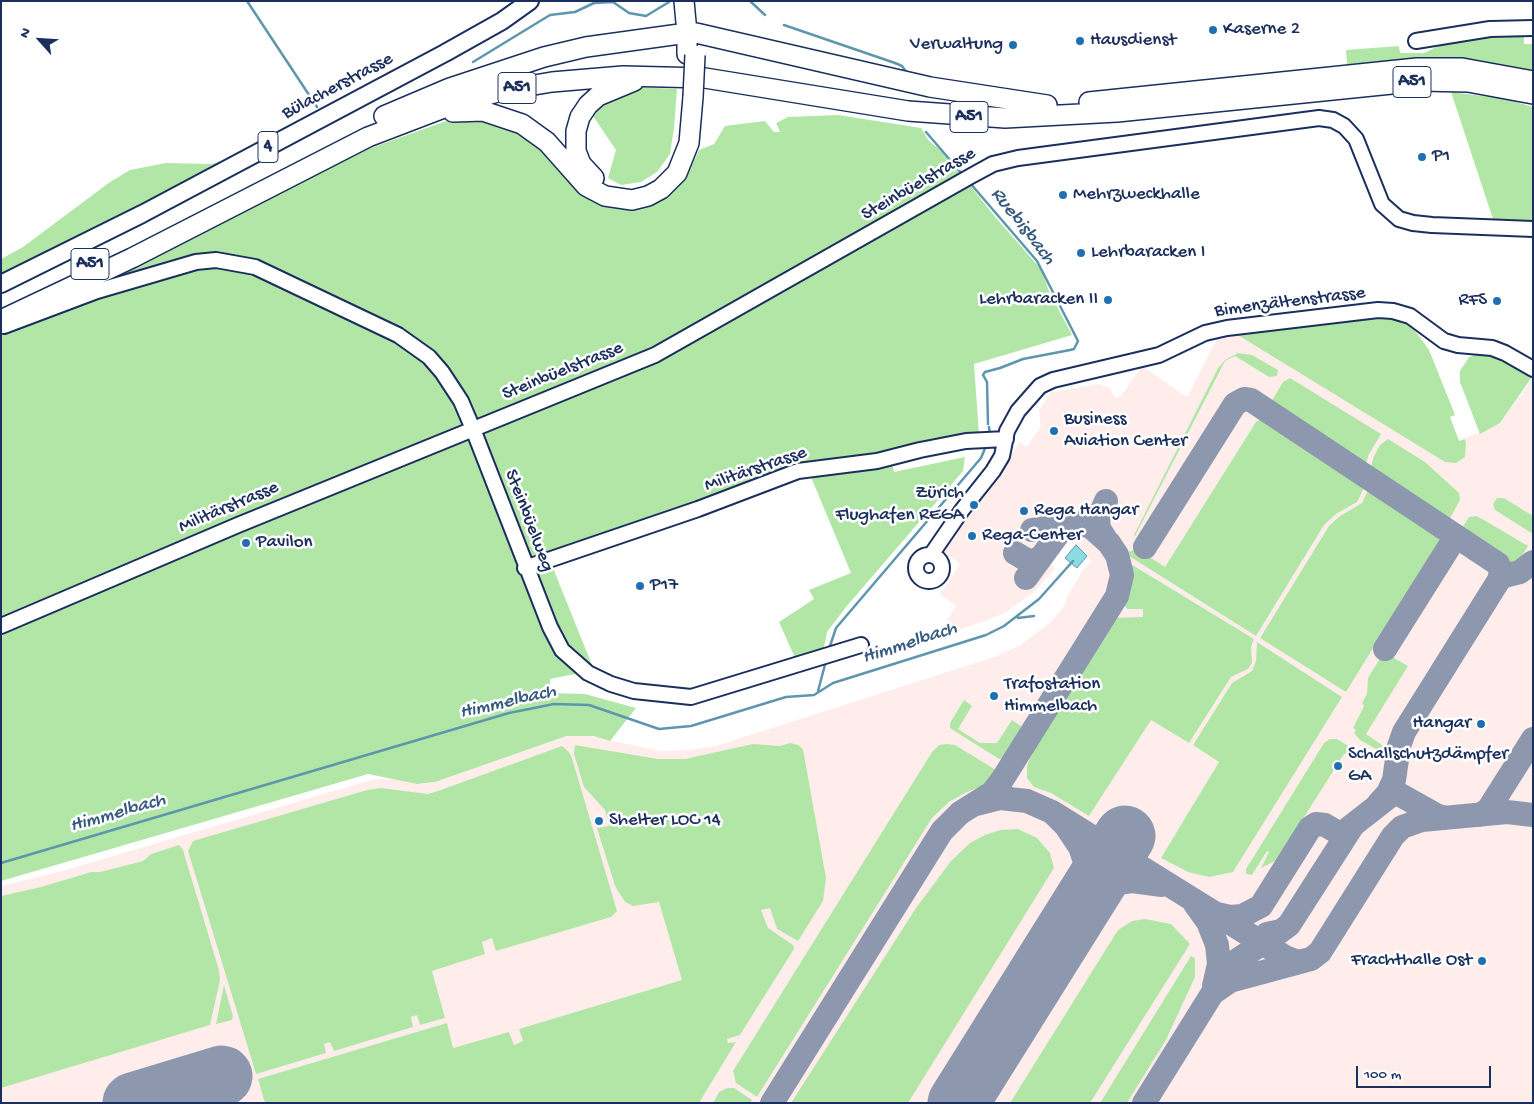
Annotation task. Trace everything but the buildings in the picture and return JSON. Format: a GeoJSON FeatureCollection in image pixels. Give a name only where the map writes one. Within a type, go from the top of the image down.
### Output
{"type":"FeatureCollection","features":[{"type":"Feature","properties":{"kind":"highway"},"geometry":{"type":"LineString","coordinates":[[684,1],[691,33]]}},
{"type":"Feature","properties":{"kind":"highway"},"geometry":{"type":"LineString","coordinates":[[387,121],[475,110],[499,114],[522,124],[541,137],[581,181],[592,190],[612,198],[632,200],[648,196],[661,189],[672,179],[682,166],[689,144],[688,97],[694,1]]}},
{"type":"Feature","properties":{"kind":"highway"},"geometry":{"type":"LineString","coordinates":[[387,121],[450,88],[544,57],[586,47],[691,33],[944,90],[1047,105]]}},
{"type":"Feature","properties":{"kind":"highway","name":"A51"},"geometry":{"type":"LineString","coordinates":[[1,320],[148,250],[343,149],[387,121],[429,99],[502,79],[574,67],[623,63],[717,67],[868,93],[933,102],[980,105],[1047,105],[1417,68],[1462,68],[1533,81]]}},
{"type":"Feature","properties":{"kind":"highway"},"geometry":{"type":"LineString","coordinates":[[649,76],[604,93],[592,100],[580,117],[575,139],[578,158],[590,175],[601,183],[622,190],[636,189],[654,182],[665,173],[678,146],[688,97]]}},
{"type":"Feature","properties":{"kind":"highway","name":"A51"},"geometry":{"type":"LineString","coordinates":[[1,306],[125,248],[338,138],[387,121],[435,110],[505,90],[575,79],[649,76],[744,83],[922,113],[997,118],[1053,117],[1117,112],[1421,81],[1468,82],[1533,94]]}},
{"type":"Feature","properties":{"kind":"main road","name":"Bülacherstrasse"},"geometry":{"type":"LineString","coordinates":[[1,284],[142,214],[445,53],[502,21],[530,1]]}},
{"type":"Feature","properties":{"kind":"street"},"geometry":{"type":"LineString","coordinates":[[1416,41],[1490,30],[1533,28]]}},
{"type":"Feature","properties":{"kind":"street","name":"Steinbüelstrasse"},"geometry":{"type":"LineString","coordinates":[[472,429],[655,355],[993,164],[1018,158],[1319,118],[1333,120],[1344,126],[1356,139],[1378,196],[1386,210],[1392,215],[1413,223],[1533,228]]}},
{"type":"Feature","properties":{"kind":"street","name":"Steinbüelweg"},"geometry":{"type":"LineString","coordinates":[[1,328],[97,292],[191,264],[216,260],[255,267],[398,335],[429,357],[442,372],[461,401],[525,568],[550,627],[562,650],[588,673],[623,688],[668,697],[691,698],[861,645]]}},
{"type":"Feature","properties":{"kind":"street","name":"Bimenzältenstrasse"},"geometry":{"type":"LineString","coordinates":[[931,555],[962,510],[993,471],[1002,456],[1007,431],[1018,411],[1032,393],[1046,382],[1159,355],[1205,333],[1226,328],[1378,310],[1393,311],[1410,316],[1444,341],[1458,345],[1492,348],[1505,352],[1533,369]]}},
{"type":"Feature","properties":{"kind":"street","name":"Militärstrasse"},"geometry":{"type":"LineString","coordinates":[[1,626],[213,535],[472,429]]}},
{"type":"Feature","properties":{"kind":"street","name":"Militärstrasse"},"geometry":{"type":"LineString","coordinates":[[525,568],[698,509],[798,471],[877,461],[966,441],[1006,439]]}},
{"type":"Feature","properties":{"kind":"shaded area"},"geometry":{"type":"Polygon","coordinates":[[[1408,324],[1422,337],[1429,350],[1455,415],[1450,417],[1459,441],[1500,423],[1533,378],[1533,1103],[1,1103],[1,886],[62,871],[375,779],[393,779],[418,784],[431,783],[569,736],[588,736],[661,751],[689,750],[716,746],[994,657],[1019,646],[1052,621],[1067,602],[1065,600],[1082,572],[1092,561],[1071,540],[1050,564],[1055,569],[1033,593],[1003,614],[949,634],[946,622],[956,606],[940,594],[960,564],[944,552],[1020,442],[1027,447],[1041,426],[1039,410],[1051,392],[1099,384],[1110,388],[1115,398],[1121,396],[1142,366],[1187,397],[1219,335],[1233,332],[1408,324]]]}},
{"type":"Feature","properties":{"kind":"green space"},"geometry":{"type":"Polygon","coordinates":[[[1524,34],[1524,44],[1533,44],[1533,74],[1387,63],[1347,64],[1346,50],[1399,46],[1400,53],[1424,53],[1443,44],[1484,35],[1524,34]]]}},
{"type":"Feature","properties":{"kind":"green space"},"geometry":{"type":"Polygon","coordinates":[[[637,87],[677,89],[670,154],[657,172],[641,182],[621,185],[608,178],[616,150],[589,110],[637,87]]]}},
{"type":"Feature","properties":{"kind":"green space"},"geometry":{"type":"Polygon","coordinates":[[[1451,92],[1506,99],[1533,107],[1533,224],[1494,222],[1451,92]]]}},
{"type":"Feature","properties":{"kind":"green space"},"geometry":{"type":"Polygon","coordinates":[[[838,115],[921,128],[929,141],[939,149],[961,174],[996,218],[1041,269],[1049,291],[1072,335],[974,364],[979,435],[891,454],[894,472],[965,457],[963,471],[846,607],[827,632],[823,652],[796,660],[779,622],[814,599],[809,590],[851,573],[806,465],[549,558],[592,665],[580,673],[550,679],[550,693],[585,694],[636,708],[610,741],[593,736],[567,736],[435,782],[417,784],[368,774],[1,881],[1,334],[63,309],[77,293],[368,149],[460,116],[521,127],[585,191],[669,193],[689,171],[699,150],[714,144],[725,126],[765,121],[774,132],[780,132],[776,123],[788,117],[838,115]]]}},
{"type":"Feature","properties":{"kind":"green space"},"geometry":{"type":"Polygon","coordinates":[[[306,122],[1,278],[1,259],[23,247],[110,182],[130,170],[166,163],[211,164],[230,159],[306,122]]]}},
{"type":"Feature","properties":{"kind":"green space"},"geometry":{"type":"Polygon","coordinates":[[[1391,317],[1412,327],[1429,350],[1455,415],[1450,417],[1459,441],[1465,439],[1466,443],[1465,457],[1456,463],[1445,462],[1233,332],[1364,318],[1391,317]]]}},
{"type":"Feature","properties":{"kind":"green space"},"geometry":{"type":"Polygon","coordinates":[[[1238,353],[1252,355],[1278,370],[1277,376],[1269,377],[1235,356],[1225,361],[1135,536],[1218,368],[1225,360],[1238,353]]]}},
{"type":"Feature","properties":{"kind":"green space"},"geometry":{"type":"Polygon","coordinates":[[[1480,353],[1506,361],[1532,377],[1500,423],[1480,434],[1460,382],[1460,371],[1469,357],[1480,353]]]}},
{"type":"Feature","properties":{"kind":"green space"},"geometry":{"type":"Polygon","coordinates":[[[1290,378],[1381,434],[1368,456],[1365,470],[1275,410],[1271,402],[1283,382],[1290,378]]]}},
{"type":"Feature","properties":{"kind":"green space"},"geometry":{"type":"Polygon","coordinates":[[[1262,418],[1270,419],[1365,483],[1365,486],[1357,502],[1336,514],[1324,525],[1256,636],[1129,556],[1128,552],[1137,549],[1165,567],[1256,422],[1262,418]]]}},
{"type":"Feature","properties":{"kind":"green space"},"geometry":{"type":"Polygon","coordinates":[[[1388,439],[1425,462],[1459,493],[1460,500],[1449,520],[1438,519],[1370,473],[1373,458],[1380,445],[1388,439]]]}},
{"type":"Feature","properties":{"kind":"green space"},"geometry":{"type":"Polygon","coordinates":[[[1370,486],[1437,531],[1439,541],[1346,692],[1260,638],[1329,526],[1340,516],[1362,503],[1370,486]]]}},
{"type":"Feature","properties":{"kind":"green space"},"geometry":{"type":"Polygon","coordinates":[[[1497,498],[1504,498],[1533,516],[1533,534],[1495,510],[1493,504],[1497,498]]]}},
{"type":"Feature","properties":{"kind":"green space"},"geometry":{"type":"Polygon","coordinates":[[[1477,516],[1528,546],[1514,568],[1459,533],[1469,517],[1477,516]]]}},
{"type":"Feature","properties":{"kind":"green space"},"geometry":{"type":"Polygon","coordinates":[[[1129,563],[1254,639],[1251,647],[1252,663],[1248,669],[1231,677],[1189,743],[1151,720],[1089,816],[1051,793],[1034,787],[1027,778],[1027,766],[1040,735],[1112,618],[1143,617],[1143,609],[1127,609],[1123,603],[1127,595],[1130,578],[1129,563]]]}},
{"type":"Feature","properties":{"kind":"green space"},"geometry":{"type":"Polygon","coordinates":[[[1257,642],[1342,697],[1233,872],[1209,877],[1188,872],[1161,858],[1219,762],[1193,745],[1232,683],[1252,671],[1256,661],[1257,642]]]}},
{"type":"Feature","properties":{"kind":"green space"},"geometry":{"type":"Polygon","coordinates":[[[1384,652],[1408,666],[1366,734],[1385,747],[1383,753],[1360,740],[1354,733],[1356,730],[1353,728],[1364,706],[1362,703],[1367,694],[1368,678],[1384,652]]]}},
{"type":"Feature","properties":{"kind":"green space"},"geometry":{"type":"Polygon","coordinates":[[[964,700],[972,706],[958,729],[980,743],[997,743],[1012,720],[1021,726],[1022,733],[1005,759],[999,759],[950,728],[950,723],[964,700]]]}},
{"type":"Feature","properties":{"kind":"green space"},"geometry":{"type":"Polygon","coordinates":[[[1330,739],[1337,739],[1355,750],[1344,754],[1277,860],[1261,868],[1269,852],[1267,851],[1252,875],[1246,874],[1246,869],[1324,743],[1330,739]]]}},
{"type":"Feature","properties":{"kind":"green space"},"geometry":{"type":"Polygon","coordinates":[[[790,743],[798,745],[803,749],[826,878],[823,901],[798,941],[777,929],[770,908],[761,910],[768,928],[793,945],[794,949],[740,1035],[727,1039],[728,1043],[736,1042],[699,1103],[265,1103],[258,1079],[447,1023],[453,1048],[509,1032],[514,1045],[523,1041],[519,1029],[682,980],[659,902],[633,906],[625,902],[615,886],[597,828],[609,826],[605,810],[584,787],[574,754],[575,745],[658,759],[685,759],[753,744],[780,746],[790,743]]]}},
{"type":"Feature","properties":{"kind":"green space"},"geometry":{"type":"Polygon","coordinates":[[[939,745],[955,745],[996,770],[997,773],[988,784],[967,792],[949,802],[932,818],[757,1097],[736,1083],[733,1071],[932,752],[939,745]]]}},
{"type":"Feature","properties":{"kind":"green space"},"geometry":{"type":"Polygon","coordinates":[[[562,746],[569,752],[572,758],[617,911],[611,917],[496,951],[492,938],[482,942],[485,954],[432,971],[445,1018],[420,1025],[417,1015],[411,1017],[413,1027],[334,1051],[330,1042],[324,1044],[326,1053],[256,1074],[188,851],[193,841],[367,790],[381,788],[428,794],[562,746]]]}},
{"type":"Feature","properties":{"kind":"green space"},"geometry":{"type":"Polygon","coordinates":[[[1018,829],[1037,838],[1050,853],[1054,868],[908,1103],[791,1103],[916,908],[951,861],[970,843],[985,835],[1000,830],[1018,829]]]}},
{"type":"Feature","properties":{"kind":"green space"},"geometry":{"type":"Polygon","coordinates":[[[179,845],[183,850],[219,970],[220,980],[210,1025],[1,1088],[1,896],[41,887],[91,872],[100,872],[143,861],[151,854],[179,845]]]}},
{"type":"Feature","properties":{"kind":"green space"},"geometry":{"type":"Polygon","coordinates":[[[1145,919],[1171,924],[1190,944],[1090,1103],[1010,1103],[1118,930],[1132,921],[1145,919]]]}},
{"type":"Feature","properties":{"kind":"green space"},"geometry":{"type":"Polygon","coordinates":[[[1191,956],[1195,958],[1195,977],[1166,1040],[1127,1103],[1100,1103],[1191,956]]]}},
{"type":"Feature","properties":{"kind":"green space"},"geometry":{"type":"Polygon","coordinates":[[[224,985],[233,1016],[232,1020],[216,1024],[224,985]]]}},
{"type":"Feature","properties":{"kind":"green space"},"geometry":{"type":"Polygon","coordinates":[[[727,1088],[734,1088],[752,1100],[750,1103],[713,1103],[719,1092],[727,1088]]]}},
{"type":"Feature","properties":{"kind":"water"},"geometry":{"type":"Polygon","coordinates":[[[1076,545],[1087,556],[1077,568],[1065,558],[1076,545]]]}},
{"type":"Feature","properties":{"kind":"waterway"},"geometry":{"type":"LineString","coordinates":[[247,1],[317,107]]}},
{"type":"Feature","properties":{"kind":"waterway","name":"Ruebisbach"},"geometry":{"type":"LineString","coordinates":[[750,1],[765,15]]}},
{"type":"Feature","properties":{"kind":"waterway"},"geometry":{"type":"LineString","coordinates":[[473,62],[550,15],[575,12],[594,3],[613,2],[629,13],[646,16],[669,2]]}},
{"type":"Feature","properties":{"kind":"waterway","name":"Ruebisbach"},"geometry":{"type":"LineString","coordinates":[[784,25],[895,63],[902,66],[907,73]]}},
{"type":"Feature","properties":{"kind":"waterway","name":"Ruebisbach"},"geometry":{"type":"LineString","coordinates":[[926,132],[963,175]]}},
{"type":"Feature","properties":{"kind":"waterway","name":"Ruebisbach"},"geometry":{"type":"LineString","coordinates":[[970,183],[1037,261],[1078,341],[1074,349],[1023,359],[985,372],[983,375],[987,382],[988,424]]}},
{"type":"Feature","properties":{"kind":"waterway","name":"Ruebisbach"},"geometry":{"type":"LineString","coordinates":[[989,427],[990,435]]}},
{"type":"Feature","properties":{"kind":"waterway","name":"Ruebisbach"},"geometry":{"type":"LineString","coordinates":[[829,649],[836,628],[981,458],[986,446]]}},
{"type":"Feature","properties":{"kind":"waterway","name":"Himmelbach"},"geometry":{"type":"LineString","coordinates":[[1,863],[509,713],[554,704],[589,705],[659,729],[691,726],[786,697],[814,695],[833,683],[986,635],[1004,626],[1039,599],[1073,561]]}},
{"type":"Feature","properties":{"kind":"waterway","name":"Himmelbach"},"geometry":{"type":"LineString","coordinates":[[1018,618],[1034,616]]}},
{"type":"Feature","properties":{"kind":"waterway","name":"Ruebisbach"},"geometry":{"type":"LineString","coordinates":[[818,691],[826,661]]}},
{"type":"Feature","properties":{"kind":"taxiway"},"geometry":{"type":"LineString","coordinates":[[1145,547],[1235,404],[1244,399],[1251,400],[1498,564],[1501,572],[1499,580],[1404,732],[1399,746],[1394,780],[1388,793],[1378,804]]}},
{"type":"Feature","properties":{"kind":"taxiway"},"geometry":{"type":"LineString","coordinates":[[1105,538],[1099,529],[1098,519],[1106,501]]}},
{"type":"Feature","properties":{"kind":"taxiway"},"geometry":{"type":"LineString","coordinates":[[772,1103],[942,831],[960,813],[992,793],[1002,780],[1117,596],[1122,575],[1117,555],[1109,543],[1091,527],[1076,523],[1061,530],[1026,578]]}},
{"type":"Feature","properties":{"kind":"taxiway"},"geometry":{"type":"LineString","coordinates":[[1032,530],[1071,524]]}},
{"type":"Feature","properties":{"kind":"taxiway"},"geometry":{"type":"LineString","coordinates":[[1385,649],[1451,544],[1456,540],[1462,541]]}},
{"type":"Feature","properties":{"kind":"taxiway"},"geometry":{"type":"LineString","coordinates":[[1015,553],[1030,562],[1040,558]]}},
{"type":"Feature","properties":{"kind":"taxiway"},"geometry":{"type":"LineString","coordinates":[[1499,580],[1504,576],[1520,572],[1533,562]]}},
{"type":"Feature","properties":{"kind":"taxiway"},"geometry":{"type":"LineString","coordinates":[[1479,815],[1488,810],[1533,739]]}},
{"type":"Feature","properties":{"kind":"taxiway"},"geometry":{"type":"LineString","coordinates":[[1217,914],[1230,917],[1242,916],[1261,906],[1310,828],[1316,824],[1325,825],[1337,832],[1344,832],[1395,792],[1438,816],[1446,818]]}},
{"type":"Feature","properties":{"kind":"taxiway"},"geometry":{"type":"LineString","coordinates":[[977,804],[1000,798],[1027,801],[1052,812],[1066,826],[1080,847],[1089,873],[1087,893],[1076,915]]}},
{"type":"Feature","properties":{"kind":"taxiway"},"geometry":{"type":"LineString","coordinates":[[1052,812],[1285,957],[1298,962],[1311,959],[1320,952],[1393,836],[1402,827],[1422,820],[1507,812],[1533,815]]}},
{"type":"Feature","properties":{"kind":"taxiway"},"geometry":{"type":"LineString","coordinates":[[1267,934],[1281,931],[1289,925],[1353,825]]}},
{"type":"Feature","properties":{"kind":"taxiway"},"geometry":{"type":"LineString","coordinates":[[1082,905],[1090,894],[1111,884],[1132,881],[1162,885]]}},
{"type":"Feature","properties":{"kind":"taxiway"},"geometry":{"type":"LineString","coordinates":[[1195,904],[1208,922],[1217,945],[1219,964],[1214,986]]}},
{"type":"Feature","properties":{"kind":"taxiway"},"geometry":{"type":"LineString","coordinates":[[1144,1103],[1230,965],[1281,931]]}},
{"type":"Feature","properties":{"kind":"taxiway"},"geometry":{"type":"LineString","coordinates":[[1214,992],[1230,981],[1304,961]]}},
{"type":"Feature","properties":{"kind":"taxiway"},"geometry":{"type":"LineString","coordinates":[[207,1080],[214,1103]]}},
{"type":"Feature","properties":{"kind":"runway"},"geometry":{"type":"LineString","coordinates":[[958,1103],[1125,836]]}},
{"type":"Feature","properties":{"kind":"runway"},"geometry":{"type":"LineString","coordinates":[[133,1103],[222,1076]]}},
{"type":"Feature","properties":{"kind":"place","name":"Kaserne 2"},"geometry":{"type":"Point","coordinates":[1213,30]}},
{"type":"Feature","properties":{"kind":"place","name":"Hausdienst"},"geometry":{"type":"Point","coordinates":[1080,41]}},
{"type":"Feature","properties":{"kind":"place","name":"Verwaltung"},"geometry":{"type":"Point","coordinates":[1013,45]}},
{"type":"Feature","properties":{"kind":"place","name":"P1"},"geometry":{"type":"Point","coordinates":[1422,157]}},
{"type":"Feature","properties":{"kind":"place","name":"Mehrzweckhalle"},"geometry":{"type":"Point","coordinates":[1063,195]}},
{"type":"Feature","properties":{"kind":"place","name":"Lehrbaracken I"},"geometry":{"type":"Point","coordinates":[1081,253]}},
{"type":"Feature","properties":{"kind":"place","name":"Lehrbaracken II"},"geometry":{"type":"Point","coordinates":[1108,300]}},
{"type":"Feature","properties":{"kind":"place","name":"RFS"},"geometry":{"type":"Point","coordinates":[1497,301]}},
{"type":"Feature","properties":{"kind":"place","name":"Business Aviation Center"},"geometry":{"type":"Point","coordinates":[1054,431]}},
{"type":"Feature","properties":{"kind":"place","name":"Zürich Flughafen REGA"},"geometry":{"type":"Point","coordinates":[974,505]}},
{"type":"Feature","properties":{"kind":"place","name":"Rega Hangar"},"geometry":{"type":"Point","coordinates":[1024,511]}},
{"type":"Feature","properties":{"kind":"place","name":"Rega-Center"},"geometry":{"type":"Point","coordinates":[972,536]}},
{"type":"Feature","properties":{"kind":"place","name":"Pavilon"},"geometry":{"type":"Point","coordinates":[246,543]}},
{"type":"Feature","properties":{"kind":"place","name":"P17"},"geometry":{"type":"Point","coordinates":[640,586]}},
{"type":"Feature","properties":{"kind":"place","name":"Trafostation Himmelbach"},"geometry":{"type":"Point","coordinates":[994,696]}},
{"type":"Feature","properties":{"kind":"place","name":"Hangar"},"geometry":{"type":"Point","coordinates":[1481,724]}},
{"type":"Feature","properties":{"kind":"place","name":"Schallschutzdämpfer GA"},"geometry":{"type":"Point","coordinates":[1338,766]}},
{"type":"Feature","properties":{"kind":"place","name":"Shelter LOC 14"},"geometry":{"type":"Point","coordinates":[599,821]}},
{"type":"Feature","properties":{"kind":"place","name":"Frachthalle Ost"},"geometry":{"type":"Point","coordinates":[1482,961]}}]}
